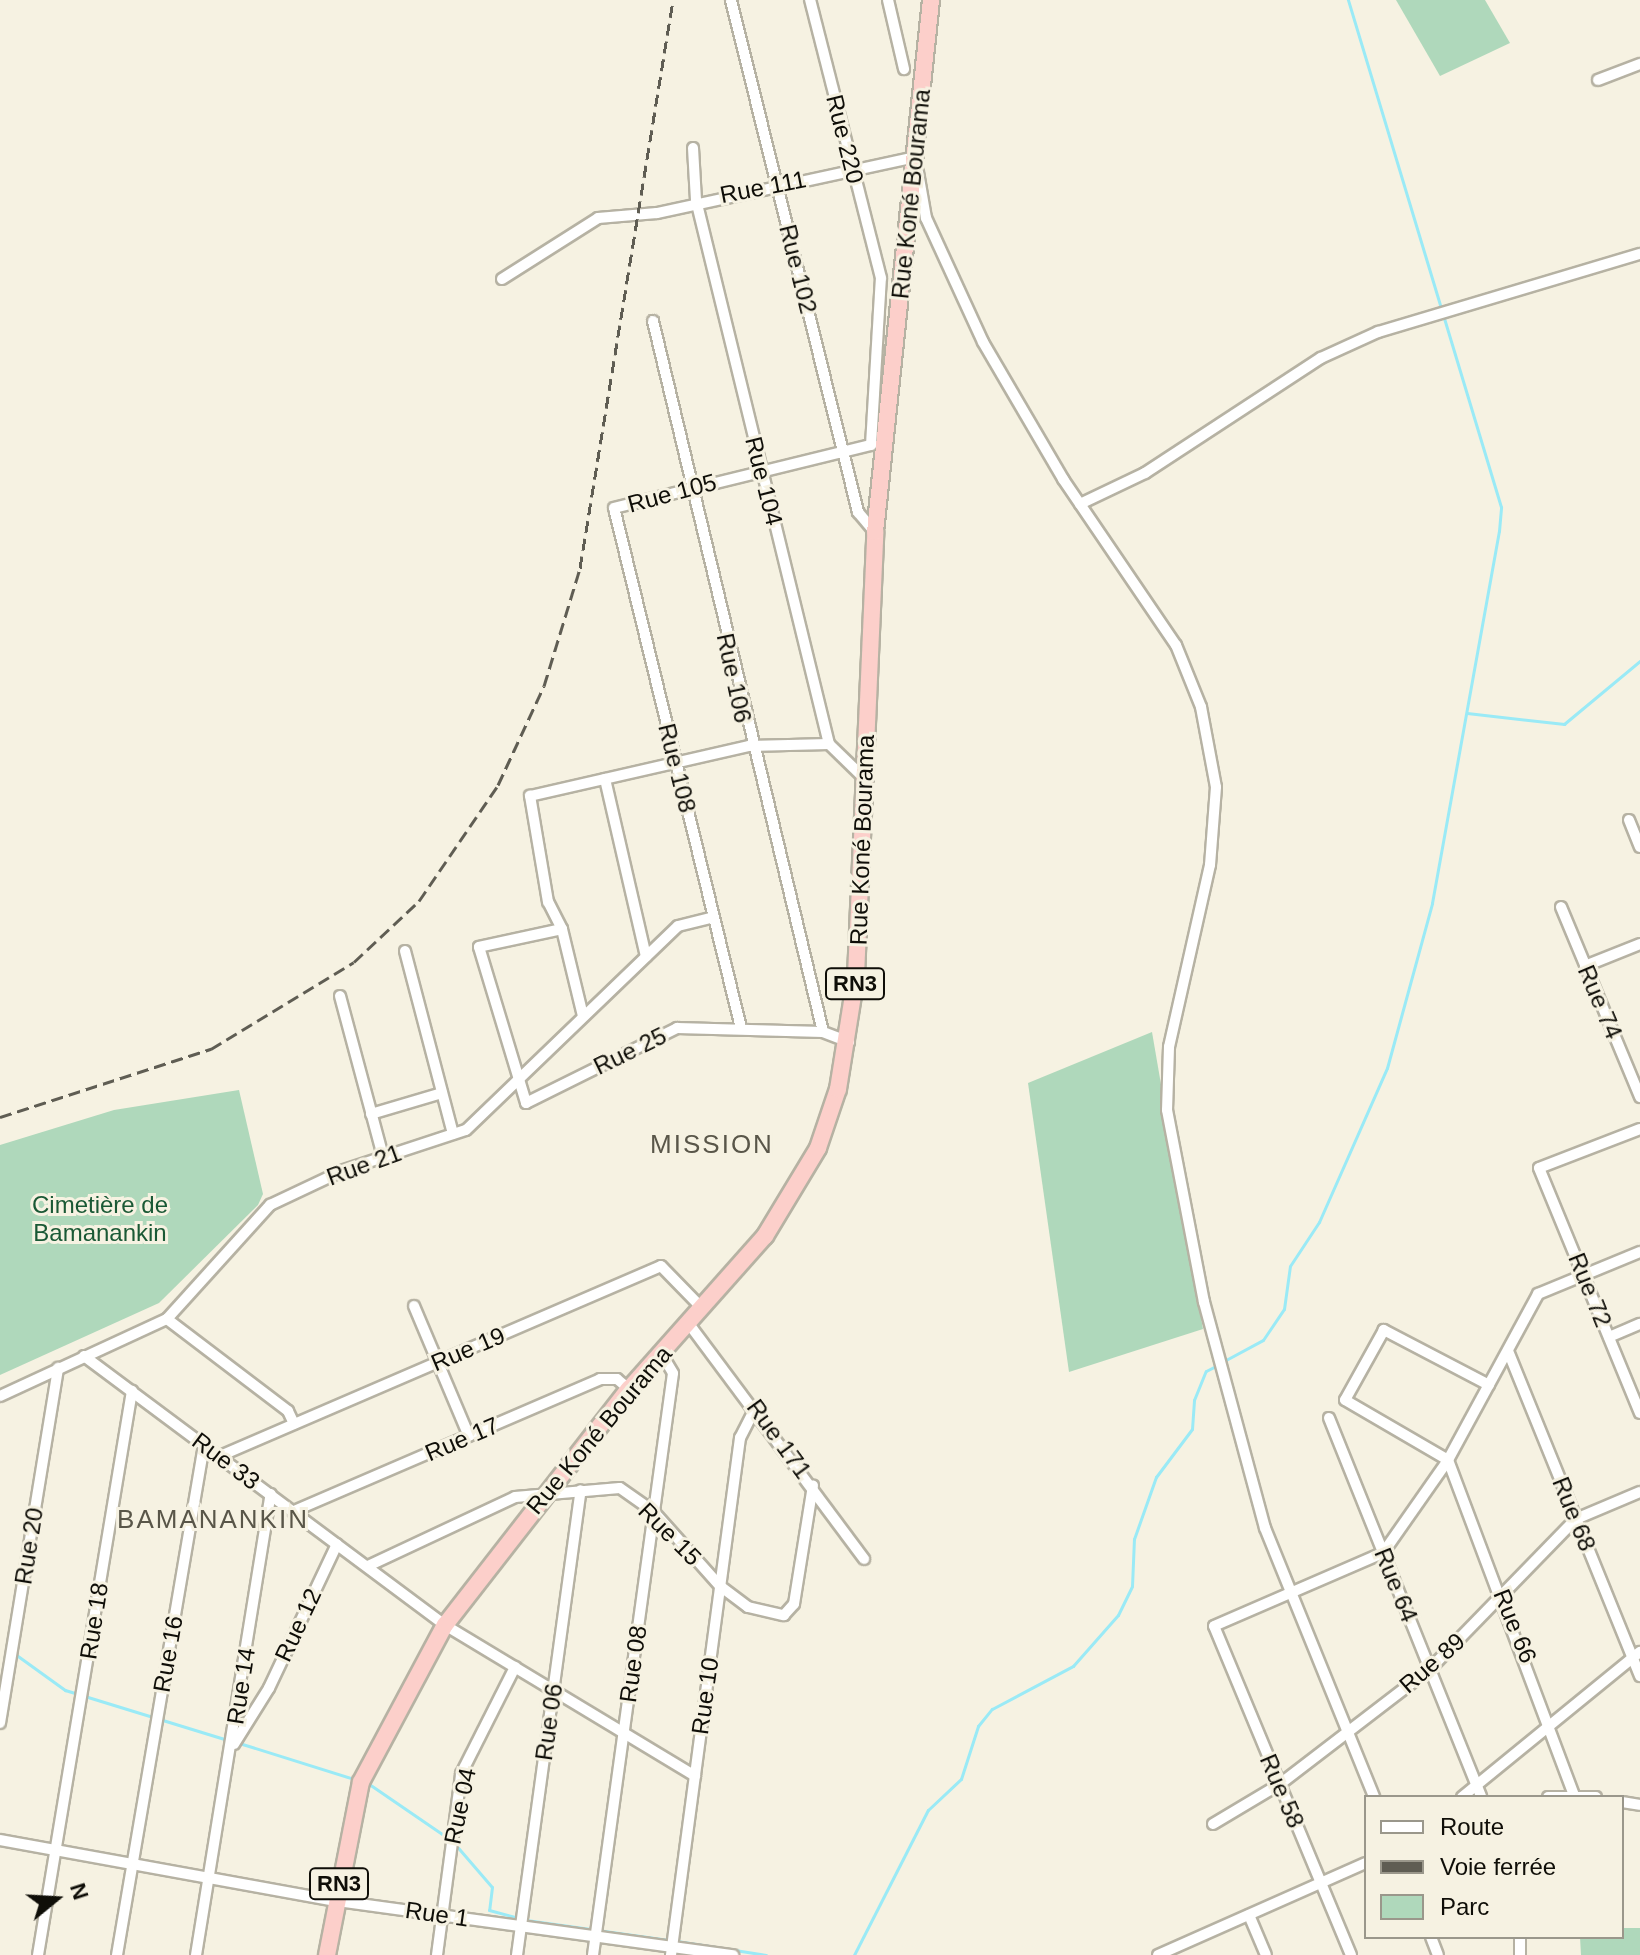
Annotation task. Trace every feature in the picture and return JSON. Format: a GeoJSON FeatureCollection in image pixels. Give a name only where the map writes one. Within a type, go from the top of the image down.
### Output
{"type":"FeatureCollection","features":[{"type":"Feature","properties":{"kind":"highway","name":"Rue Koné Bourama"},"geometry":{"type":"LineString","coordinates":[[327,1955],[361,1782],[445,1625],[546,1491],[629,1389],[703,1309],[800,1183],[849,1042],[875,532],[931,0]]}},
{"type":"Feature","properties":{"kind":"street","name":"Rue 102"},"geometry":{"type":"LineString","coordinates":[[731,0],[858,512],[875,532]]}},
{"type":"Feature","properties":{"kind":"street","name":"Rue 220"},"geometry":{"type":"LineString","coordinates":[[810,0],[881,278],[871,445]]}},
{"type":"Feature","properties":{"kind":"street"},"geometry":{"type":"LineString","coordinates":[[888,0],[904,69]]}},
{"type":"Feature","properties":{"kind":"street"},"geometry":{"type":"LineString","coordinates":[[1598,80],[1640,64]]}},
{"type":"Feature","properties":{"kind":"street","name":"Rue 104"},"geometry":{"type":"LineString","coordinates":[[693,148],[696,200],[829,744],[840,759],[864,778]]}},
{"type":"Feature","properties":{"kind":"street","name":"Rue 111"},"geometry":{"type":"LineString","coordinates":[[502,279],[598,218],[657,213],[696,200],[777,186],[916,154]]}},
{"type":"Feature","properties":{"kind":"street"},"geometry":{"type":"LineString","coordinates":[[916,154],[926,218],[983,342],[1080,504],[1176,645],[1201,707],[1216,787],[1210,865],[1169,1047],[1167,1110],[1218,1356],[1265,1528],[1373,1795]]}},
{"type":"Feature","properties":{"kind":"street"},"geometry":{"type":"LineString","coordinates":[[1080,504],[1145,473],[1321,358],[1442,312],[1640,254]]}},
{"type":"Feature","properties":{"kind":"street","name":"Rue 106"},"geometry":{"type":"LineString","coordinates":[[653,321],[749,746],[823,1032]]}},
{"type":"Feature","properties":{"kind":"street","name":"Rue 105"},"geometry":{"type":"LineString","coordinates":[[614,508],[693,489],[761,468],[871,445]]}},
{"type":"Feature","properties":{"kind":"street","name":"Rue 108"},"geometry":{"type":"LineString","coordinates":[[614,508],[741,1028]]}},
{"type":"Feature","properties":{"kind":"street"},"geometry":{"type":"LineString","coordinates":[[583,1016],[562,929],[548,902],[530,796],[749,746],[829,744]]}},
{"type":"Feature","properties":{"kind":"street"},"geometry":{"type":"LineString","coordinates":[[605,779],[646,956]]}},
{"type":"Feature","properties":{"kind":"street"},"geometry":{"type":"LineString","coordinates":[[1629,820],[1640,847]]}},
{"type":"Feature","properties":{"kind":"street","name":"Rue 74"},"geometry":{"type":"LineString","coordinates":[[1561,907],[1640,1097]]}},
{"type":"Feature","properties":{"kind":"street","name":"Rue 21"},"geometry":{"type":"LineString","coordinates":[[0,1396],[167,1319],[270,1205],[383,1157],[466,1130],[678,926],[714,917]]}},
{"type":"Feature","properties":{"kind":"street"},"geometry":{"type":"LineString","coordinates":[[517,1078],[479,947],[562,929]]}},
{"type":"Feature","properties":{"kind":"street"},"geometry":{"type":"LineString","coordinates":[[1585,966],[1640,944]]}},
{"type":"Feature","properties":{"kind":"street"},"geometry":{"type":"LineString","coordinates":[[405,951],[453,1134]]}},
{"type":"Feature","properties":{"kind":"street"},"geometry":{"type":"LineString","coordinates":[[340,996],[383,1157]]}},
{"type":"Feature","properties":{"kind":"street","name":"Rue 25"},"geometry":{"type":"LineString","coordinates":[[517,1078],[526,1103],[677,1028],[823,1032],[849,1042]]}},
{"type":"Feature","properties":{"kind":"street"},"geometry":{"type":"LineString","coordinates":[[371,1114],[442,1093]]}},
{"type":"Feature","properties":{"kind":"street","name":"Rue 72"},"geometry":{"type":"LineString","coordinates":[[1640,1129],[1539,1168],[1640,1413]]}},
{"type":"Feature","properties":{"kind":"street"},"geometry":{"type":"LineString","coordinates":[[1292,1593],[1383,1553],[1448,1460],[1538,1294],[1640,1252]]}},
{"type":"Feature","properties":{"kind":"street","name":"Rue 19"},"geometry":{"type":"LineString","coordinates":[[220,1456],[661,1266],[703,1309]]}},
{"type":"Feature","properties":{"kind":"street"},"geometry":{"type":"LineString","coordinates":[[414,1306],[469,1436]]}},
{"type":"Feature","properties":{"kind":"street"},"geometry":{"type":"LineString","coordinates":[[167,1319],[288,1411],[294,1424]]}},
{"type":"Feature","properties":{"kind":"street","name":"Rue 171"},"geometry":{"type":"LineString","coordinates":[[689,1324],[756,1407],[864,1559]]}},
{"type":"Feature","properties":{"kind":"street"},"geometry":{"type":"LineString","coordinates":[[1609,1337],[1640,1324]]}},
{"type":"Feature","properties":{"kind":"street"},"geometry":{"type":"LineString","coordinates":[[1448,1460],[1345,1400],[1384,1330],[1489,1385]]}},
{"type":"Feature","properties":{"kind":"street","name":"Rue 68"},"geometry":{"type":"LineString","coordinates":[[1508,1351],[1576,1519],[1636,1654],[1640,1676]]}},
{"type":"Feature","properties":{"kind":"street","name":"Rue 08"},"geometry":{"type":"LineString","coordinates":[[593,1955],[673,1373],[661,1353]]}},
{"type":"Feature","properties":{"kind":"street","name":"Rue 33"},"geometry":{"type":"LineString","coordinates":[[84,1356],[445,1625],[695,1776]]}},
{"type":"Feature","properties":{"kind":"street","name":"Rue 20"},"geometry":{"type":"LineString","coordinates":[[0,1723],[58,1368]]}},
{"type":"Feature","properties":{"kind":"street","name":"Rue 17"},"geometry":{"type":"LineString","coordinates":[[294,1511],[600,1379],[617,1379],[629,1389]]}},
{"type":"Feature","properties":{"kind":"street","name":"Rue 18"},"geometry":{"type":"LineString","coordinates":[[38,1955],[132,1391]]}},
{"type":"Feature","properties":{"kind":"street","name":"Rue 10"},"geometry":{"type":"LineString","coordinates":[[671,1951],[740,1438],[756,1407]]}},
{"type":"Feature","properties":{"kind":"street","name":"Rue 64"},"geometry":{"type":"LineString","coordinates":[[1329,1418],[1480,1795]]}},
{"type":"Feature","properties":{"kind":"street","name":"Rue 16"},"geometry":{"type":"LineString","coordinates":[[117,1955],[204,1445]]}},
{"type":"Feature","properties":{"kind":"street","name":"Rue 66"},"geometry":{"type":"LineString","coordinates":[[1448,1460],[1552,1721],[1576,1795]]}},
{"type":"Feature","properties":{"kind":"street","name":"Rue 15"},"geometry":{"type":"LineString","coordinates":[[368,1566],[515,1497],[546,1491],[620,1488],[654,1512],[720,1586],[748,1607],[784,1615],[794,1604],[813,1486]]}},
{"type":"Feature","properties":{"kind":"street","name":"Rue 06"},"geometry":{"type":"LineString","coordinates":[[517,1955],[581,1490]]}},
{"type":"Feature","properties":{"kind":"street","name":"Rue 89"},"geometry":{"type":"LineString","coordinates":[[1213,1824],[1280,1784],[1430,1669],[1576,1519],[1640,1492]]}},
{"type":"Feature","properties":{"kind":"street","name":"Rue 14"},"geometry":{"type":"LineString","coordinates":[[196,1955],[271,1494]]}},
{"type":"Feature","properties":{"kind":"street","name":"Rue 12"},"geometry":{"type":"LineString","coordinates":[[231,1745],[269,1688],[337,1544]]}},
{"type":"Feature","properties":{"kind":"street","name":"Rue 58"},"geometry":{"type":"LineString","coordinates":[[1292,1593],[1214,1626],[1351,1955]]}},
{"type":"Feature","properties":{"kind":"street"},"geometry":{"type":"LineString","coordinates":[[1464,1795],[1636,1654]]}},
{"type":"Feature","properties":{"kind":"street","name":"Rue 04"},"geometry":{"type":"LineString","coordinates":[[437,1955],[461,1774],[515,1667]]}},
{"type":"Feature","properties":{"kind":"street","name":"Rue 1"},"geometry":{"type":"LineString","coordinates":[[0,1840],[337,1901],[596,1936],[671,1951],[733,1955]]}},
{"type":"Feature","properties":{"kind":"street"},"geometry":{"type":"LineString","coordinates":[[1158,1955],[1364,1864]]}},
{"type":"Feature","properties":{"kind":"street"},"geometry":{"type":"LineString","coordinates":[[1249,1915],[1266,1955]]}},
{"type":"Feature","properties":{"kind":"green space"},"geometry":{"type":"Polygon","coordinates":[[[1396,0],[1485,0],[1510,43],[1440,76],[1396,0]]]}},
{"type":"Feature","properties":{"kind":"green space"},"geometry":{"type":"Polygon","coordinates":[[[1152,1032],[1203,1329],[1069,1372],[1028,1083],[1152,1032]]]}},
{"type":"Feature","properties":{"kind":"green space","name":"Cimetière de Bamanankin"},"geometry":{"type":"Polygon","coordinates":[[[239,1090],[263,1194],[258,1205],[159,1303],[0,1375],[0,1145],[114,1110],[239,1090]]]}},
{"type":"Feature","properties":{"kind":"green space"},"geometry":{"type":"Polygon","coordinates":[[[1624,1928],[1640,1928],[1640,1955],[1581,1955],[1580,1939],[1624,1939],[1624,1928]]]}},
{"type":"Feature","properties":{"kind":"waterway"},"geometry":{"type":"LineString","coordinates":[[1224,1361],[1263,1340],[1284,1309],[1290,1266],[1319,1222],[1387,1068],[1432,903],[1499,531],[1501,507],[1348,0]]}},
{"type":"Feature","properties":{"kind":"waterway"},"geometry":{"type":"LineString","coordinates":[[1467,713],[1564,724],[1640,661]]}},
{"type":"Feature","properties":{"kind":"waterway"},"geometry":{"type":"LineString","coordinates":[[854,1955],[928,1810],[961,1779],[978,1726],[992,1709],[1073,1666],[1118,1615],[1132,1586],[1134,1539],[1156,1477],[1192,1429],[1194,1400],[1206,1371],[1218,1365]]}},
{"type":"Feature","properties":{"kind":"waterway"},"geometry":{"type":"LineString","coordinates":[[15,1654],[65,1690],[228,1740]]}},
{"type":"Feature","properties":{"kind":"waterway"},"geometry":{"type":"LineString","coordinates":[[239,1743],[354,1779]]}},
{"type":"Feature","properties":{"kind":"waterway"},"geometry":{"type":"LineString","coordinates":[[369,1784],[448,1838]]}},
{"type":"Feature","properties":{"kind":"waterway"},"geometry":{"type":"LineString","coordinates":[[454,1843],[492,1887],[489,1910],[519,1918]]}},
{"type":"Feature","properties":{"kind":"waterway"},"geometry":{"type":"LineString","coordinates":[[526,1920],[669,1940]]}},
{"type":"Feature","properties":{"kind":"waterway"},"geometry":{"type":"LineString","coordinates":[[677,1941],[766,1955]]}},
{"type":"Feature","properties":{"kind":"railway"},"geometry":{"type":"LineString","coordinates":[[0,1117],[211,1049],[354,962],[419,901],[498,785],[544,686],[580,568],[673,0]]}},
{"type":"Feature","properties":{"kind":"district","name":"MISSION"},"geometry":{"type":"Point","coordinates":[712,1145]}},
{"type":"Feature","properties":{"kind":"district","name":"BAMANANKIN"},"geometry":{"type":"Point","coordinates":[213,1520]}}]}
